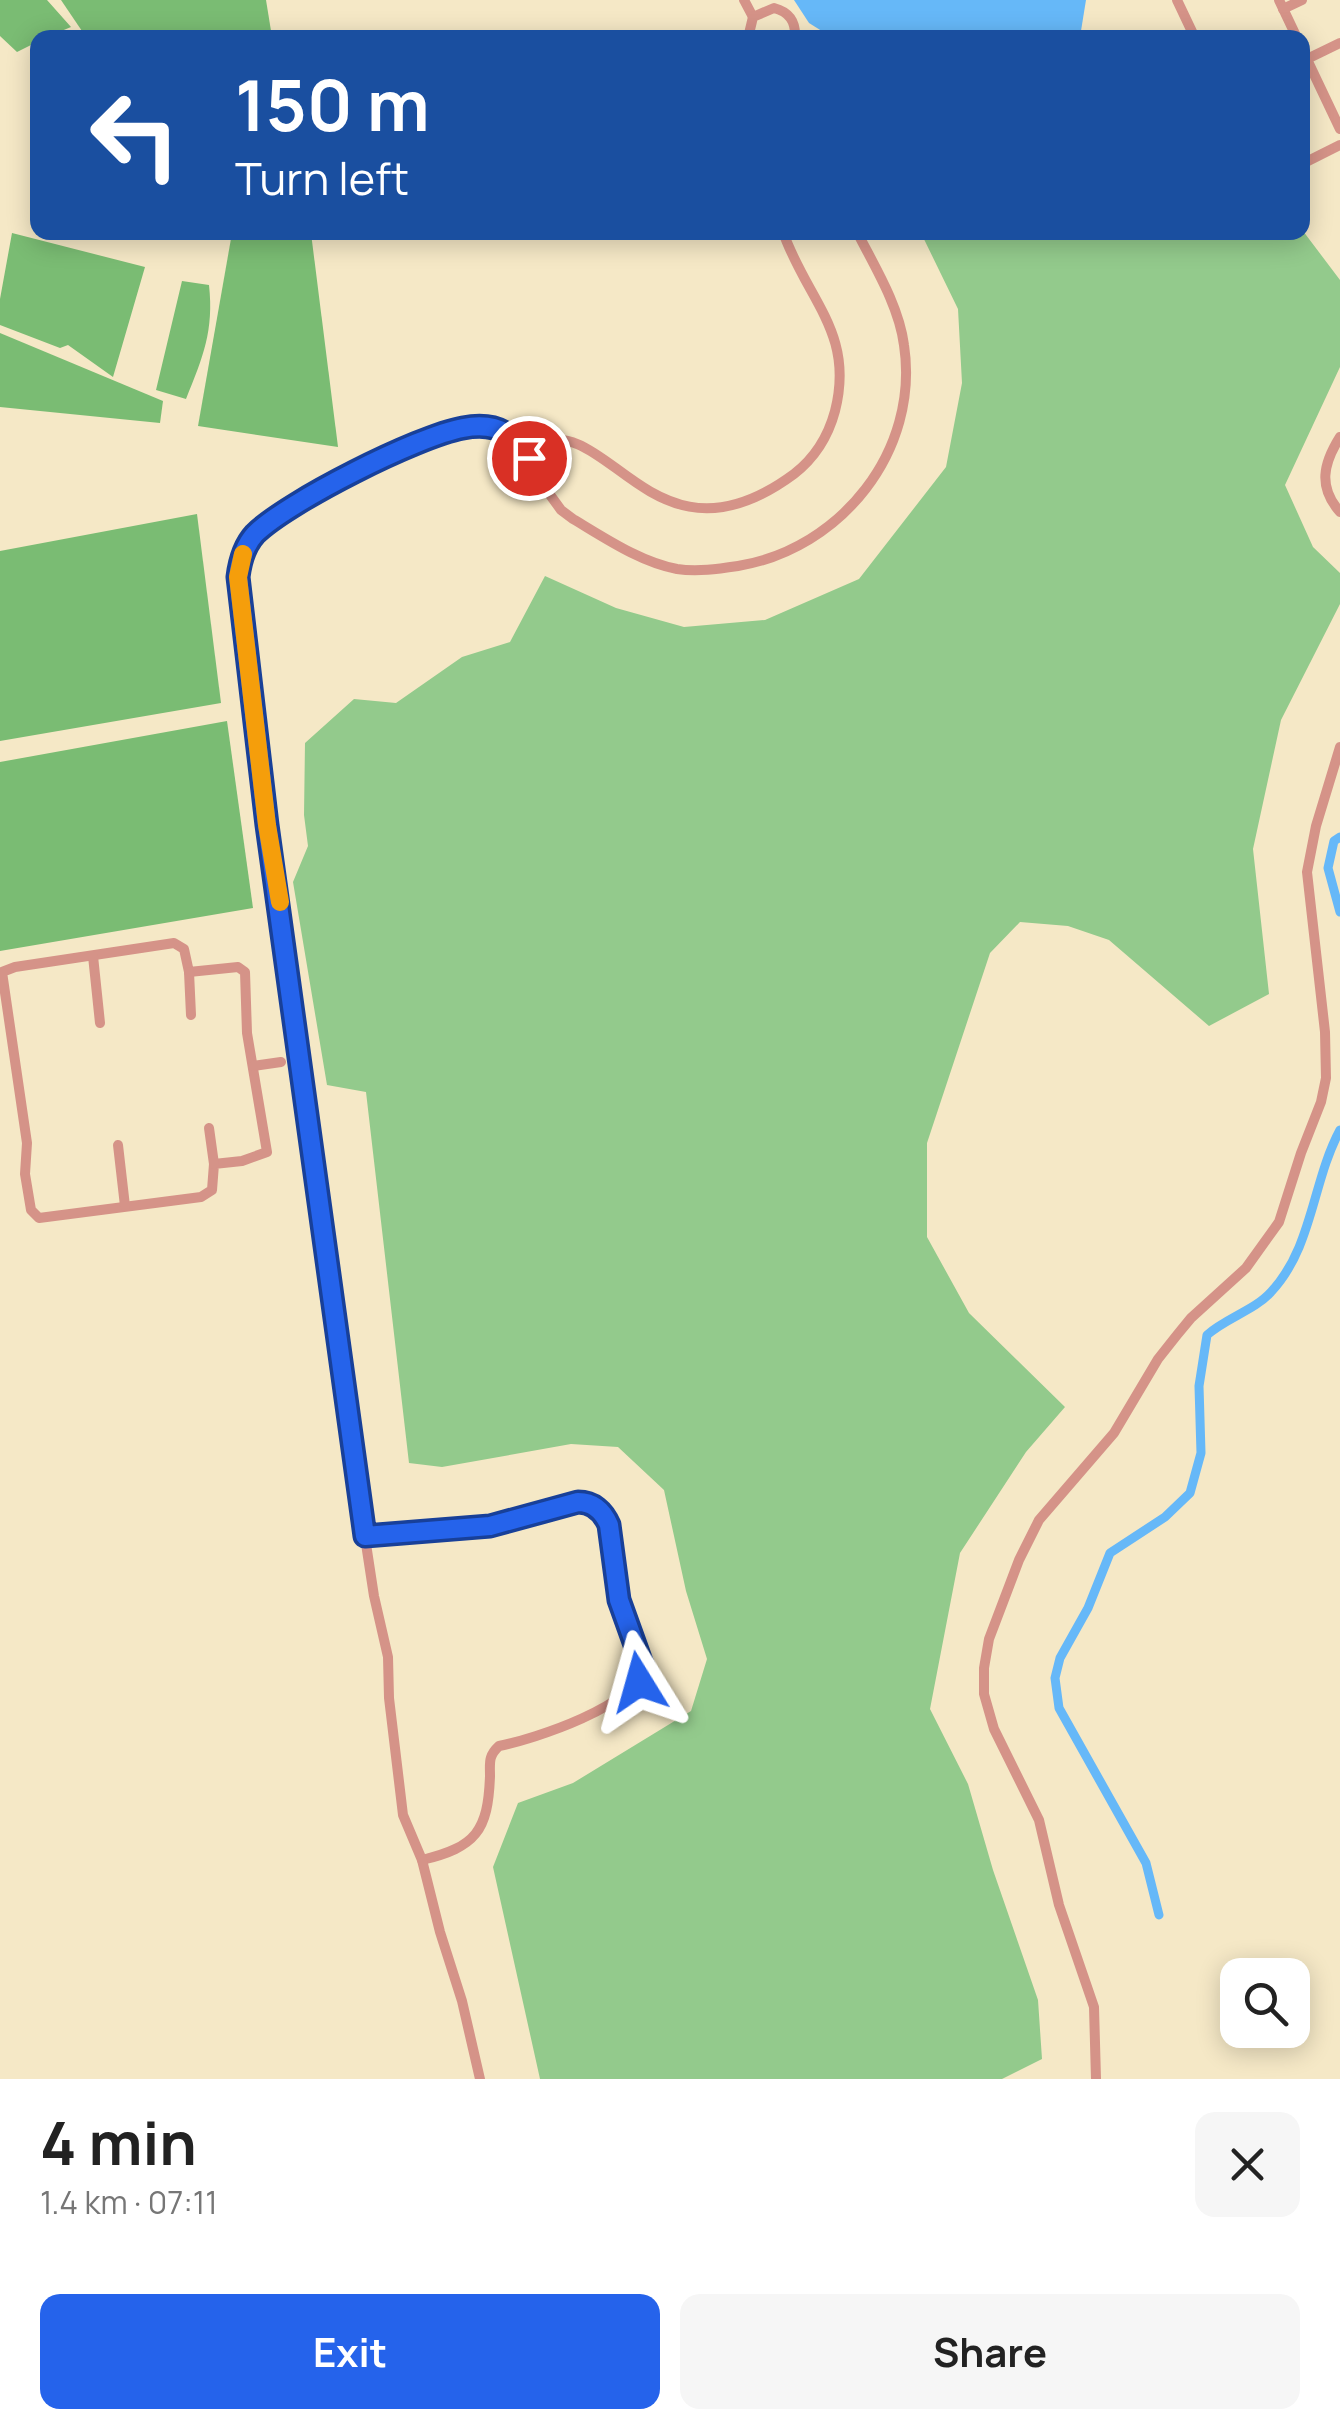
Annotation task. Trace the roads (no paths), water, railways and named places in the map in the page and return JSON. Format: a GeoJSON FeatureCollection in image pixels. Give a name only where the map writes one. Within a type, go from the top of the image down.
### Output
{"type":"FeatureCollection","features":[{"type":"Feature","properties":{"kind":"street"},"geometry":{"type":"LineString","coordinates":[[744,0],[753,17]]}},
{"type":"Feature","properties":{"kind":"street"},"geometry":{"type":"LineString","coordinates":[[1177,0],[1191,30]]}},
{"type":"Feature","properties":{"kind":"street"},"geometry":{"type":"LineString","coordinates":[[1293,30],[1281,4],[1302,0]]}},
{"type":"Feature","properties":{"kind":"street"},"geometry":{"type":"LineString","coordinates":[[750,30],[753,17],[766,4],[788,14],[796,30]]}},
{"type":"Feature","properties":{"kind":"street"},"geometry":{"type":"LineString","coordinates":[[1310,52],[1340,43]]}},
{"type":"Feature","properties":{"kind":"street"},"geometry":{"type":"LineString","coordinates":[[1310,65],[1340,129]]}},
{"type":"Feature","properties":{"kind":"street"},"geometry":{"type":"LineString","coordinates":[[1310,160],[1340,145]]}},
{"type":"Feature","properties":{"kind":"street"},"geometry":{"type":"LineString","coordinates":[[539,444],[552,438],[571,439],[591,449],[644,491],[696,508],[730,506],[749,500],[797,472],[824,442],[840,392],[842,368],[830,326],[792,258],[786,240]]}},
{"type":"Feature","properties":{"kind":"street"},"geometry":{"type":"LineString","coordinates":[[524,459],[536,452],[539,444],[536,433],[527,426],[516,427],[508,435],[506,445],[510,454],[524,459],[561,510],[656,563],[680,569],[704,570],[776,557],[838,522],[874,479],[898,427],[906,382],[900,323],[862,240]]}},
{"type":"Feature","properties":{"kind":"street"},"geometry":{"type":"LineString","coordinates":[[480,2079],[422,1860],[403,1815],[388,1698],[388,1657],[378,1622],[365,1536],[267,825],[238,577],[252,537],[296,502],[461,428],[498,428],[508,435]]}},
{"type":"Feature","properties":{"kind":"street"},"geometry":{"type":"LineString","coordinates":[[1340,438],[1325,468],[1324,482],[1328,496],[1340,512]]}},
{"type":"Feature","properties":{"kind":"street"},"geometry":{"type":"LineString","coordinates":[[1096,2079],[1094,2007],[1069,1938],[1039,1820],[994,1729],[984,1694],[989,1639],[1039,1520],[1114,1432],[1177,1335],[1246,1268],[1278,1222],[1326,1078],[1324,1013],[1307,872],[1340,747]]}},
{"type":"Feature","properties":{"kind":"street"},"geometry":{"type":"LineString","coordinates":[[1326,789],[1340,794]]}},
{"type":"Feature","properties":{"kind":"street"},"geometry":{"type":"LineString","coordinates":[[191,1015],[184,949],[174,944],[5,968],[1,976],[18,1068],[31,1210],[39,1218],[202,1197],[212,1190],[214,1164],[209,1128]]}},
{"type":"Feature","properties":{"kind":"street"},"geometry":{"type":"LineString","coordinates":[[93,956],[100,1023]]}},
{"type":"Feature","properties":{"kind":"street"},"geometry":{"type":"LineString","coordinates":[[189,972],[238,967],[245,972],[247,1033],[266,1152],[214,1164]]}},
{"type":"Feature","properties":{"kind":"street"},"geometry":{"type":"LineString","coordinates":[[253,1066],[281,1062]]}},
{"type":"Feature","properties":{"kind":"street"},"geometry":{"type":"LineString","coordinates":[[118,1145],[125,1206]]}},
{"type":"Feature","properties":{"kind":"street"},"geometry":{"type":"LineString","coordinates":[[365,1536],[462,1530],[578,1502],[592,1504],[609,1525],[619,1600],[643,1667],[636,1685],[572,1724],[493,1751],[489,1807],[477,1834],[458,1850],[422,1860]]}},
{"type":"Feature","properties":{"kind":"water"},"geometry":{"type":"Polygon","coordinates":[[[794,0],[1086,0],[1081,30],[820,30],[809,23],[794,0]]]}},
{"type":"Feature","properties":{"kind":"waterway"},"geometry":{"type":"LineString","coordinates":[[1340,837],[1334,841],[1328,868],[1340,912]]}},
{"type":"Feature","properties":{"kind":"waterway"},"geometry":{"type":"LineString","coordinates":[[1159,1915],[1146,1863],[1059,1708],[1055,1678],[1060,1658],[1088,1608],[1110,1553],[1165,1517],[1190,1493],[1201,1453],[1199,1386],[1207,1335],[1264,1298],[1285,1274],[1304,1235],[1340,1130]]}}]}
